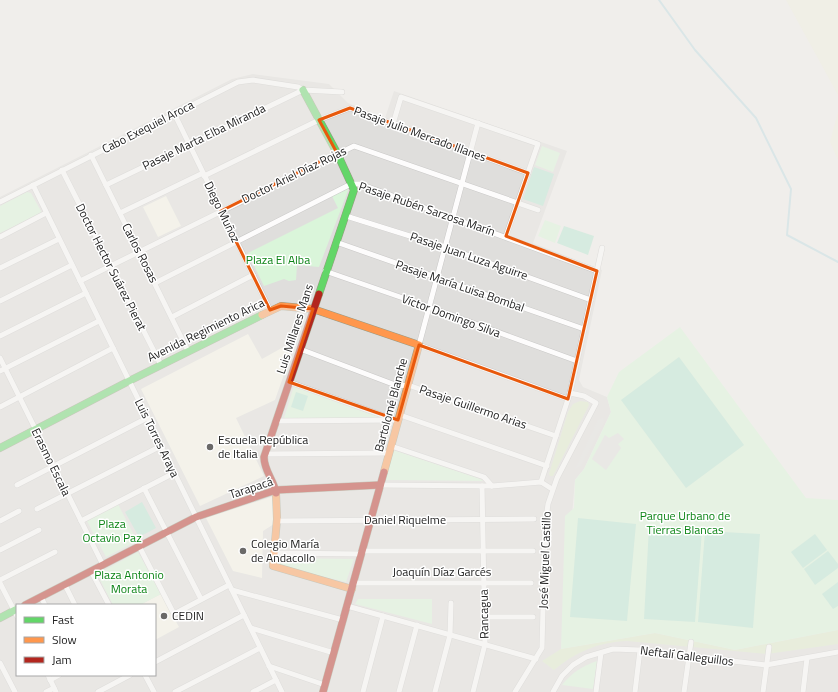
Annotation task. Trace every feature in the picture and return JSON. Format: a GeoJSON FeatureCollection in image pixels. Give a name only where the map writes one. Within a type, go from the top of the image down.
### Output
{"type":"FeatureCollection","features":[{"type":"Feature","properties":{"kind":"street","name":"Cabo Exequiel Aroca"},"geometry":{"type":"LineString","coordinates":[[0,202],[174,113],[243,81],[258,80],[298,87],[303,90],[342,92]]}},
{"type":"Feature","properties":{"kind":"street","name":"Luis Millares Mans"},"geometry":{"type":"LineString","coordinates":[[276,490],[265,468],[265,454],[325,272],[354,190],[337,153],[303,90]]}},
{"type":"Feature","properties":{"kind":"street","name":"Pasaje Marta Elba Miranda"},"geometry":{"type":"LineString","coordinates":[[106,185],[303,90]]}},
{"type":"Feature","properties":{"kind":"street"},"geometry":{"type":"LineString","coordinates":[[393,124],[401,97],[538,144],[506,236]]}},
{"type":"Feature","properties":{"kind":"street","name":"Pasaje Julio Mercado Illanes"},"geometry":{"type":"LineString","coordinates":[[120,213],[319,120],[350,108],[528,173]]}},
{"type":"Feature","properties":{"kind":"street","name":"Diego Muñoz"},"geometry":{"type":"LineString","coordinates":[[174,113],[270,310]]}},
{"type":"Feature","properties":{"kind":"street","name":"Bartolomé Blanche"},"geometry":{"type":"LineString","coordinates":[[324,689],[419,345],[478,123]]}},
{"type":"Feature","properties":{"kind":"street","name":"Doctor Ariel Díaz Rojas"},"geometry":{"type":"LineString","coordinates":[[80,281],[337,153],[354,146],[538,210]]}},
{"type":"Feature","properties":{"kind":"street","name":"Carlos Rosas"},"geometry":{"type":"LineString","coordinates":[[91,155],[188,351]]}},
{"type":"Feature","properties":{"kind":"street","name":"Doctor Hector Suárez Pierat"},"geometry":{"type":"LineString","coordinates":[[62,170],[160,365]]}},
{"type":"Feature","properties":{"kind":"street","name":"Pasaje Rubén Sarzosa Marín"},"geometry":{"type":"LineString","coordinates":[[155,283],[351,184],[360,184],[506,236],[597,271]]}},
{"type":"Feature","properties":{"kind":"street","name":"Luis Torres Araya"},"geometry":{"type":"LineString","coordinates":[[33,185],[282,692]]}},
{"type":"Feature","properties":{"kind":"street"},"geometry":{"type":"LineString","coordinates":[[0,237],[46,213]]}},
{"type":"Feature","properties":{"kind":"street","name":"Pasaje Juan Luza Aguirre"},"geometry":{"type":"LineString","coordinates":[[346,216],[444,247],[591,300]]}},
{"type":"Feature","properties":{"kind":"street"},"geometry":{"type":"LineString","coordinates":[[0,268],[59,239]]}},
{"type":"Feature","properties":{"kind":"street","name":"Pasaje María Luisa Bombal"},"geometry":{"type":"LineString","coordinates":[[336,242],[584,329]]}},
{"type":"Feature","properties":{"kind":"street"},"geometry":{"type":"LineString","coordinates":[[552,490],[541,482],[569,396],[602,248]]}},
{"type":"Feature","properties":{"kind":"street"},"geometry":{"type":"LineString","coordinates":[[0,301],[72,265]]}},
{"type":"Feature","properties":{"kind":"street","name":"Víctor Domingo Silva"},"geometry":{"type":"LineString","coordinates":[[325,272],[429,307],[577,361]]}},
{"type":"Feature","properties":{"kind":"street"},"geometry":{"type":"LineString","coordinates":[[172,317],[253,276]]}},
{"type":"Feature","properties":{"kind":"street"},"geometry":{"type":"LineString","coordinates":[[0,336],[86,293]]}},
{"type":"Feature","properties":{"kind":"street","name":"Avenida Regimiento Arica"},"geometry":{"type":"LineString","coordinates":[[0,448],[160,365],[270,310],[281,306],[313,309],[569,396]]}},
{"type":"Feature","properties":{"kind":"street"},"geometry":{"type":"LineString","coordinates":[[2,370],[99,320]]}},
{"type":"Feature","properties":{"kind":"street"},"geometry":{"type":"LineString","coordinates":[[0,407],[113,348]]}},
{"type":"Feature","properties":{"kind":"street","name":"Pasaje Guillermo Arias"},"geometry":{"type":"LineString","coordinates":[[300,349],[398,386],[408,385],[556,436]]}},
{"type":"Feature","properties":{"kind":"street","name":"Erasmo Escala"},"geometry":{"type":"LineString","coordinates":[[0,358],[2,370],[19,397],[103,565]]}},
{"type":"Feature","properties":{"kind":"street"},"geometry":{"type":"LineString","coordinates":[[289,382],[547,466]]}},
{"type":"Feature","properties":{"kind":"street","name":"José Miguel Castillo"},"geometry":{"type":"LineString","coordinates":[[514,692],[542,648],[545,519],[552,490],[596,403],[588,398],[569,396]]}},
{"type":"Feature","properties":{"kind":"street"},"geometry":{"type":"LineString","coordinates":[[18,485],[147,418]]}},
{"type":"Feature","properties":{"kind":"street"},"geometry":{"type":"LineString","coordinates":[[276,421],[399,418]]}},
{"type":"Feature","properties":{"kind":"street"},"geometry":{"type":"LineString","coordinates":[[37,510],[161,446]]}},
{"type":"Feature","properties":{"kind":"street"},"geometry":{"type":"LineString","coordinates":[[265,454],[390,449],[484,477],[492,486]]}},
{"type":"Feature","properties":{"kind":"street"},"geometry":{"type":"LineString","coordinates":[[81,521],[174,473]]}},
{"type":"Feature","properties":{"kind":"street","name":"Tarapacá"},"geometry":{"type":"LineString","coordinates":[[27,604],[196,517],[276,490],[380,485],[492,486],[541,482]]}},
{"type":"Feature","properties":{"kind":"street","name":"Rancagua"},"geometry":{"type":"LineString","coordinates":[[472,692],[485,644],[482,486]]}},
{"type":"Feature","properties":{"kind":"street"},"geometry":{"type":"LineString","coordinates":[[144,488],[201,599]]}},
{"type":"Feature","properties":{"kind":"street"},"geometry":{"type":"LineString","coordinates":[[276,490],[277,521],[274,553],[533,551]]}},
{"type":"Feature","properties":{"kind":"street"},"geometry":{"type":"LineString","coordinates":[[0,521],[19,511]]}},
{"type":"Feature","properties":{"kind":"street","name":"Daniel Riquelme"},"geometry":{"type":"LineString","coordinates":[[277,521],[534,519]]}},
{"type":"Feature","properties":{"kind":"street"},"geometry":{"type":"LineString","coordinates":[[0,550],[39,530]]}},
{"type":"Feature","properties":{"kind":"street"},"geometry":{"type":"LineString","coordinates":[[139,546],[174,614],[229,585]]}},
{"type":"Feature","properties":{"kind":"street"},"geometry":{"type":"LineString","coordinates":[[0,618],[16,612],[0,581],[55,552]]}},
{"type":"Feature","properties":{"kind":"street","name":"Joaquín Díaz Garcés"},"geometry":{"type":"LineString","coordinates":[[274,553],[273,566],[353,586],[531,583]]}},
{"type":"Feature","properties":{"kind":"street"},"geometry":{"type":"LineString","coordinates":[[91,571],[108,604]]}},
{"type":"Feature","properties":{"kind":"street"},"geometry":{"type":"LineString","coordinates":[[65,585],[74,604]]}},
{"type":"Feature","properties":{"kind":"street"},"geometry":{"type":"LineString","coordinates":[[232,590],[343,620]]}},
{"type":"Feature","properties":{"kind":"street"},"geometry":{"type":"LineString","coordinates":[[41,597],[44,604]]}},
{"type":"Feature","properties":{"kind":"street"},"geometry":{"type":"LineString","coordinates":[[435,692],[450,635],[451,603]]}},
{"type":"Feature","properties":{"kind":"street"},"geometry":{"type":"LineString","coordinates":[[347,606],[536,659]]}},
{"type":"Feature","properties":{"kind":"street"},"geometry":{"type":"LineString","coordinates":[[156,661],[244,615]]}},
{"type":"Feature","properties":{"kind":"street"},"geometry":{"type":"LineString","coordinates":[[363,692],[383,616]]}},
{"type":"Feature","properties":{"kind":"street"},"geometry":{"type":"LineString","coordinates":[[484,617],[533,618]]}},
{"type":"Feature","properties":{"kind":"street"},"geometry":{"type":"LineString","coordinates":[[399,692],[417,625]]}},
{"type":"Feature","properties":{"kind":"street"},"geometry":{"type":"LineString","coordinates":[[251,628],[334,653]]}},
{"type":"Feature","properties":{"kind":"street"},"geometry":{"type":"LineString","coordinates":[[684,692],[691,642]]}},
{"type":"Feature","properties":{"kind":"street"},"geometry":{"type":"LineString","coordinates":[[763,692],[768,647]]}},
{"type":"Feature","properties":{"kind":"street"},"geometry":{"type":"LineString","coordinates":[[175,692],[260,648]]}},
{"type":"Feature","properties":{"kind":"street","name":"Neftalí Galleguillos"},"geometry":{"type":"LineString","coordinates":[[553,692],[562,676],[573,665],[586,657],[613,650],[640,650],[766,665],[838,652]]}},
{"type":"Feature","properties":{"kind":"street"},"geometry":{"type":"LineString","coordinates":[[635,692],[640,650]]}},
{"type":"Feature","properties":{"kind":"street"},"geometry":{"type":"LineString","coordinates":[[596,692],[601,653]]}},
{"type":"Feature","properties":{"kind":"street"},"geometry":{"type":"LineString","coordinates":[[803,692],[807,658]]}},
{"type":"Feature","properties":{"kind":"street"},"geometry":{"type":"LineString","coordinates":[[0,663],[15,692]]}},
{"type":"Feature","properties":{"kind":"street"},"geometry":{"type":"LineString","coordinates":[[270,666],[324,689]]}},
{"type":"Feature","properties":{"kind":"street"},"geometry":{"type":"LineString","coordinates":[[98,692],[128,676]]}},
{"type":"Feature","properties":{"kind":"street"},"geometry":{"type":"LineString","coordinates":[[146,676],[154,692]]}},
{"type":"Feature","properties":{"kind":"street"},"geometry":{"type":"LineString","coordinates":[[46,692],[55,690],[49,677]]}},
{"type":"Feature","properties":{"kind":"street"},"geometry":{"type":"LineString","coordinates":[[253,692],[276,680]]}},
{"type":"Feature","properties":{"kind":"highlighted area"},"geometry":{"type":"Polygon","coordinates":[[[350,108],[528,173],[506,236],[597,271],[568,399],[419,345],[398,420],[289,382],[313,309],[281,306],[270,310],[221,211],[337,153],[319,120],[350,108]]]}},
{"type":"Feature","properties":{"kind":"shaded area"},"geometry":{"type":"Polygon","coordinates":[[[253,74],[329,84],[348,103],[385,118],[394,91],[567,151],[533,243],[602,270],[579,380],[583,387],[607,397],[611,412],[584,469],[575,480],[561,649],[655,633],[735,650],[838,630],[838,692],[0,692],[0,197],[232,79],[253,74]]]}},
{"type":"Feature","properties":{"kind":"shaded area"},"geometry":{"type":"Polygon","coordinates":[[[166,196],[181,226],[158,237],[143,207],[166,196]]]}},
{"type":"Feature","properties":{"kind":"shaded area","name":"Escuela República de Italia"},"geometry":{"type":"Polygon","coordinates":[[[248,334],[262,359],[296,340],[275,400],[236,418],[264,476],[200,506],[141,389],[248,334]]]}},
{"type":"Feature","properties":{"kind":"shaded area"},"geometry":{"type":"Polygon","coordinates":[[[603,418],[604,422],[581,466],[575,469],[598,420],[603,418]]]}},
{"type":"Feature","properties":{"kind":"shaded area"},"geometry":{"type":"Polygon","coordinates":[[[618,433],[624,439],[618,444],[621,448],[606,470],[592,459],[605,435],[609,438],[618,433]]]}},
{"type":"Feature","properties":{"kind":"shaded area","name":"Colegio María de Andacollo"},"geometry":{"type":"Polygon","coordinates":[[[274,496],[274,524],[263,531],[262,578],[233,571],[206,518],[274,496]]]}},
{"type":"Feature","properties":{"kind":"shaded area","name":"CEDIN"},"geometry":{"type":"Polygon","coordinates":[[[161,594],[179,627],[156,639],[156,604],[142,604],[161,594]]]}},
{"type":"Feature","properties":{"kind":"green space"},"geometry":{"type":"Polygon","coordinates":[[[786,0],[838,0],[838,95],[786,0]]]}},
{"type":"Feature","properties":{"kind":"green space"},"geometry":{"type":"Polygon","coordinates":[[[838,112],[838,160],[830,142],[838,112]]]}},
{"type":"Feature","properties":{"kind":"green space"},"geometry":{"type":"Polygon","coordinates":[[[542,146],[560,153],[553,172],[535,165],[542,146]]]}},
{"type":"Feature","properties":{"kind":"green space"},"geometry":{"type":"Polygon","coordinates":[[[534,167],[554,174],[543,206],[523,199],[534,167]]]}},
{"type":"Feature","properties":{"kind":"green space","name":"Plaza El Alba"},"geometry":{"type":"Polygon","coordinates":[[[349,188],[319,267],[297,265],[296,280],[289,281],[284,279],[264,286],[248,253],[338,208],[332,196],[349,188]]]}},
{"type":"Feature","properties":{"kind":"green space"},"geometry":{"type":"Polygon","coordinates":[[[27,192],[31,193],[42,213],[0,233],[0,206],[27,192]]]}},
{"type":"Feature","properties":{"kind":"green space"},"geometry":{"type":"Polygon","coordinates":[[[545,220],[561,226],[555,243],[538,236],[545,220]]]}},
{"type":"Feature","properties":{"kind":"green space"},"geometry":{"type":"Polygon","coordinates":[[[564,226],[594,236],[588,255],[557,243],[564,226]]]}},
{"type":"Feature","properties":{"kind":"green space","name":"Parque Urbano de Tierras Blancas"},"geometry":{"type":"Polygon","coordinates":[[[680,327],[806,498],[838,500],[838,630],[735,650],[655,633],[561,649],[565,516],[574,508],[575,480],[584,469],[611,412],[607,397],[619,372],[680,327]]]}},
{"type":"Feature","properties":{"kind":"green space"},"geometry":{"type":"Polygon","coordinates":[[[679,357],[744,445],[686,488],[621,400],[679,357]]]}},
{"type":"Feature","properties":{"kind":"green space"},"geometry":{"type":"Polygon","coordinates":[[[294,386],[387,418],[284,418],[294,386]]]}},
{"type":"Feature","properties":{"kind":"green space"},"geometry":{"type":"Polygon","coordinates":[[[296,392],[308,396],[303,411],[291,407],[296,392]]]}},
{"type":"Feature","properties":{"kind":"green space"},"geometry":{"type":"Polygon","coordinates":[[[580,401],[588,402],[589,405],[553,476],[550,476],[549,474],[568,412],[573,404],[580,401]]]}},
{"type":"Feature","properties":{"kind":"green space"},"geometry":{"type":"Polygon","coordinates":[[[393,450],[480,479],[483,481],[385,480],[393,450]]]}},
{"type":"Feature","properties":{"kind":"green space"},"geometry":{"type":"Polygon","coordinates":[[[142,502],[156,528],[139,537],[125,512],[142,502]]]}},
{"type":"Feature","properties":{"kind":"green space","name":"Plaza Octavio Paz"},"geometry":{"type":"Polygon","coordinates":[[[118,504],[137,541],[106,557],[87,521],[118,504]]]}},
{"type":"Feature","properties":{"kind":"green space"},"geometry":{"type":"Polygon","coordinates":[[[578,518],[636,524],[627,621],[570,617],[578,518]]]}},
{"type":"Feature","properties":{"kind":"green space"},"geometry":{"type":"Polygon","coordinates":[[[649,527],[702,531],[695,622],[644,619],[649,527]]]}},
{"type":"Feature","properties":{"kind":"green space"},"geometry":{"type":"Polygon","coordinates":[[[705,531],[760,534],[753,628],[698,622],[705,531]]]}},
{"type":"Feature","properties":{"kind":"green space"},"geometry":{"type":"Polygon","coordinates":[[[815,534],[827,550],[803,568],[791,552],[815,534]]]}},
{"type":"Feature","properties":{"kind":"green space"},"geometry":{"type":"Polygon","coordinates":[[[828,551],[838,564],[838,568],[815,585],[804,569],[828,551]]]}},
{"type":"Feature","properties":{"kind":"green space","name":"Plaza Antonio Morata"},"geometry":{"type":"Polygon","coordinates":[[[138,552],[161,594],[142,604],[112,604],[97,574],[138,552]]]}},
{"type":"Feature","properties":{"kind":"green space"},"geometry":{"type":"Polygon","coordinates":[[[276,558],[354,559],[346,582],[275,565],[276,558]]]}},
{"type":"Feature","properties":{"kind":"green space"},"geometry":{"type":"Polygon","coordinates":[[[838,582],[838,606],[833,609],[822,594],[838,582]]]}},
{"type":"Feature","properties":{"kind":"green space"},"geometry":{"type":"Polygon","coordinates":[[[358,599],[432,599],[432,624],[355,604],[358,599]]]}},
{"type":"Feature","properties":{"kind":"green space"},"geometry":{"type":"Polygon","coordinates":[[[838,630],[838,644],[767,654],[627,641],[607,643],[588,649],[570,658],[554,670],[542,661],[561,649],[655,633],[735,650],[838,630]]]}},
{"type":"Feature","properties":{"kind":"green space"},"geometry":{"type":"Polygon","coordinates":[[[597,661],[593,689],[562,685],[577,670],[597,661]]]}},
{"type":"Feature","properties":{"kind":"waterway"},"geometry":{"type":"LineString","coordinates":[[659,0],[695,50],[756,118],[791,189],[787,235],[838,262]]}},
{"type":"Feature","properties":{"kind":"traffic: fast"},"geometry":{"type":"LineString","coordinates":[[303,90],[337,153],[354,190],[319,294]]}},
{"type":"Feature","properties":{"kind":"traffic: fast"},"geometry":{"type":"LineString","coordinates":[[0,448],[129,381],[262,315]]}},
{"type":"Feature","properties":{"kind":"traffic: fast"},"geometry":{"type":"LineString","coordinates":[[0,618],[16,610]]}},
{"type":"Feature","properties":{"kind":"traffic: slow"},"geometry":{"type":"LineString","coordinates":[[262,315],[281,306],[313,309],[419,345],[384,472]]}},
{"type":"Feature","properties":{"kind":"traffic: slow"},"geometry":{"type":"LineString","coordinates":[[276,493],[277,519],[273,566],[352,589]]}},
{"type":"Feature","properties":{"kind":"traffic: jam"},"geometry":{"type":"LineString","coordinates":[[276,493],[264,462],[264,457],[319,294]]}},
{"type":"Feature","properties":{"kind":"traffic: jam"},"geometry":{"type":"LineString","coordinates":[[323,692],[384,472]]}},
{"type":"Feature","properties":{"kind":"traffic: jam"},"geometry":{"type":"LineString","coordinates":[[27,604],[196,517],[276,490],[380,485]]}},
{"type":"Feature","properties":{"kind":"place","name":"Escuela República de Italia"},"geometry":{"type":"Point","coordinates":[210,447]}},
{"type":"Feature","properties":{"kind":"place","name":"Colegio María de Andacollo"},"geometry":{"type":"Point","coordinates":[243,551]}},
{"type":"Feature","properties":{"kind":"place","name":"CEDIN"},"geometry":{"type":"Point","coordinates":[164,616]}}]}
